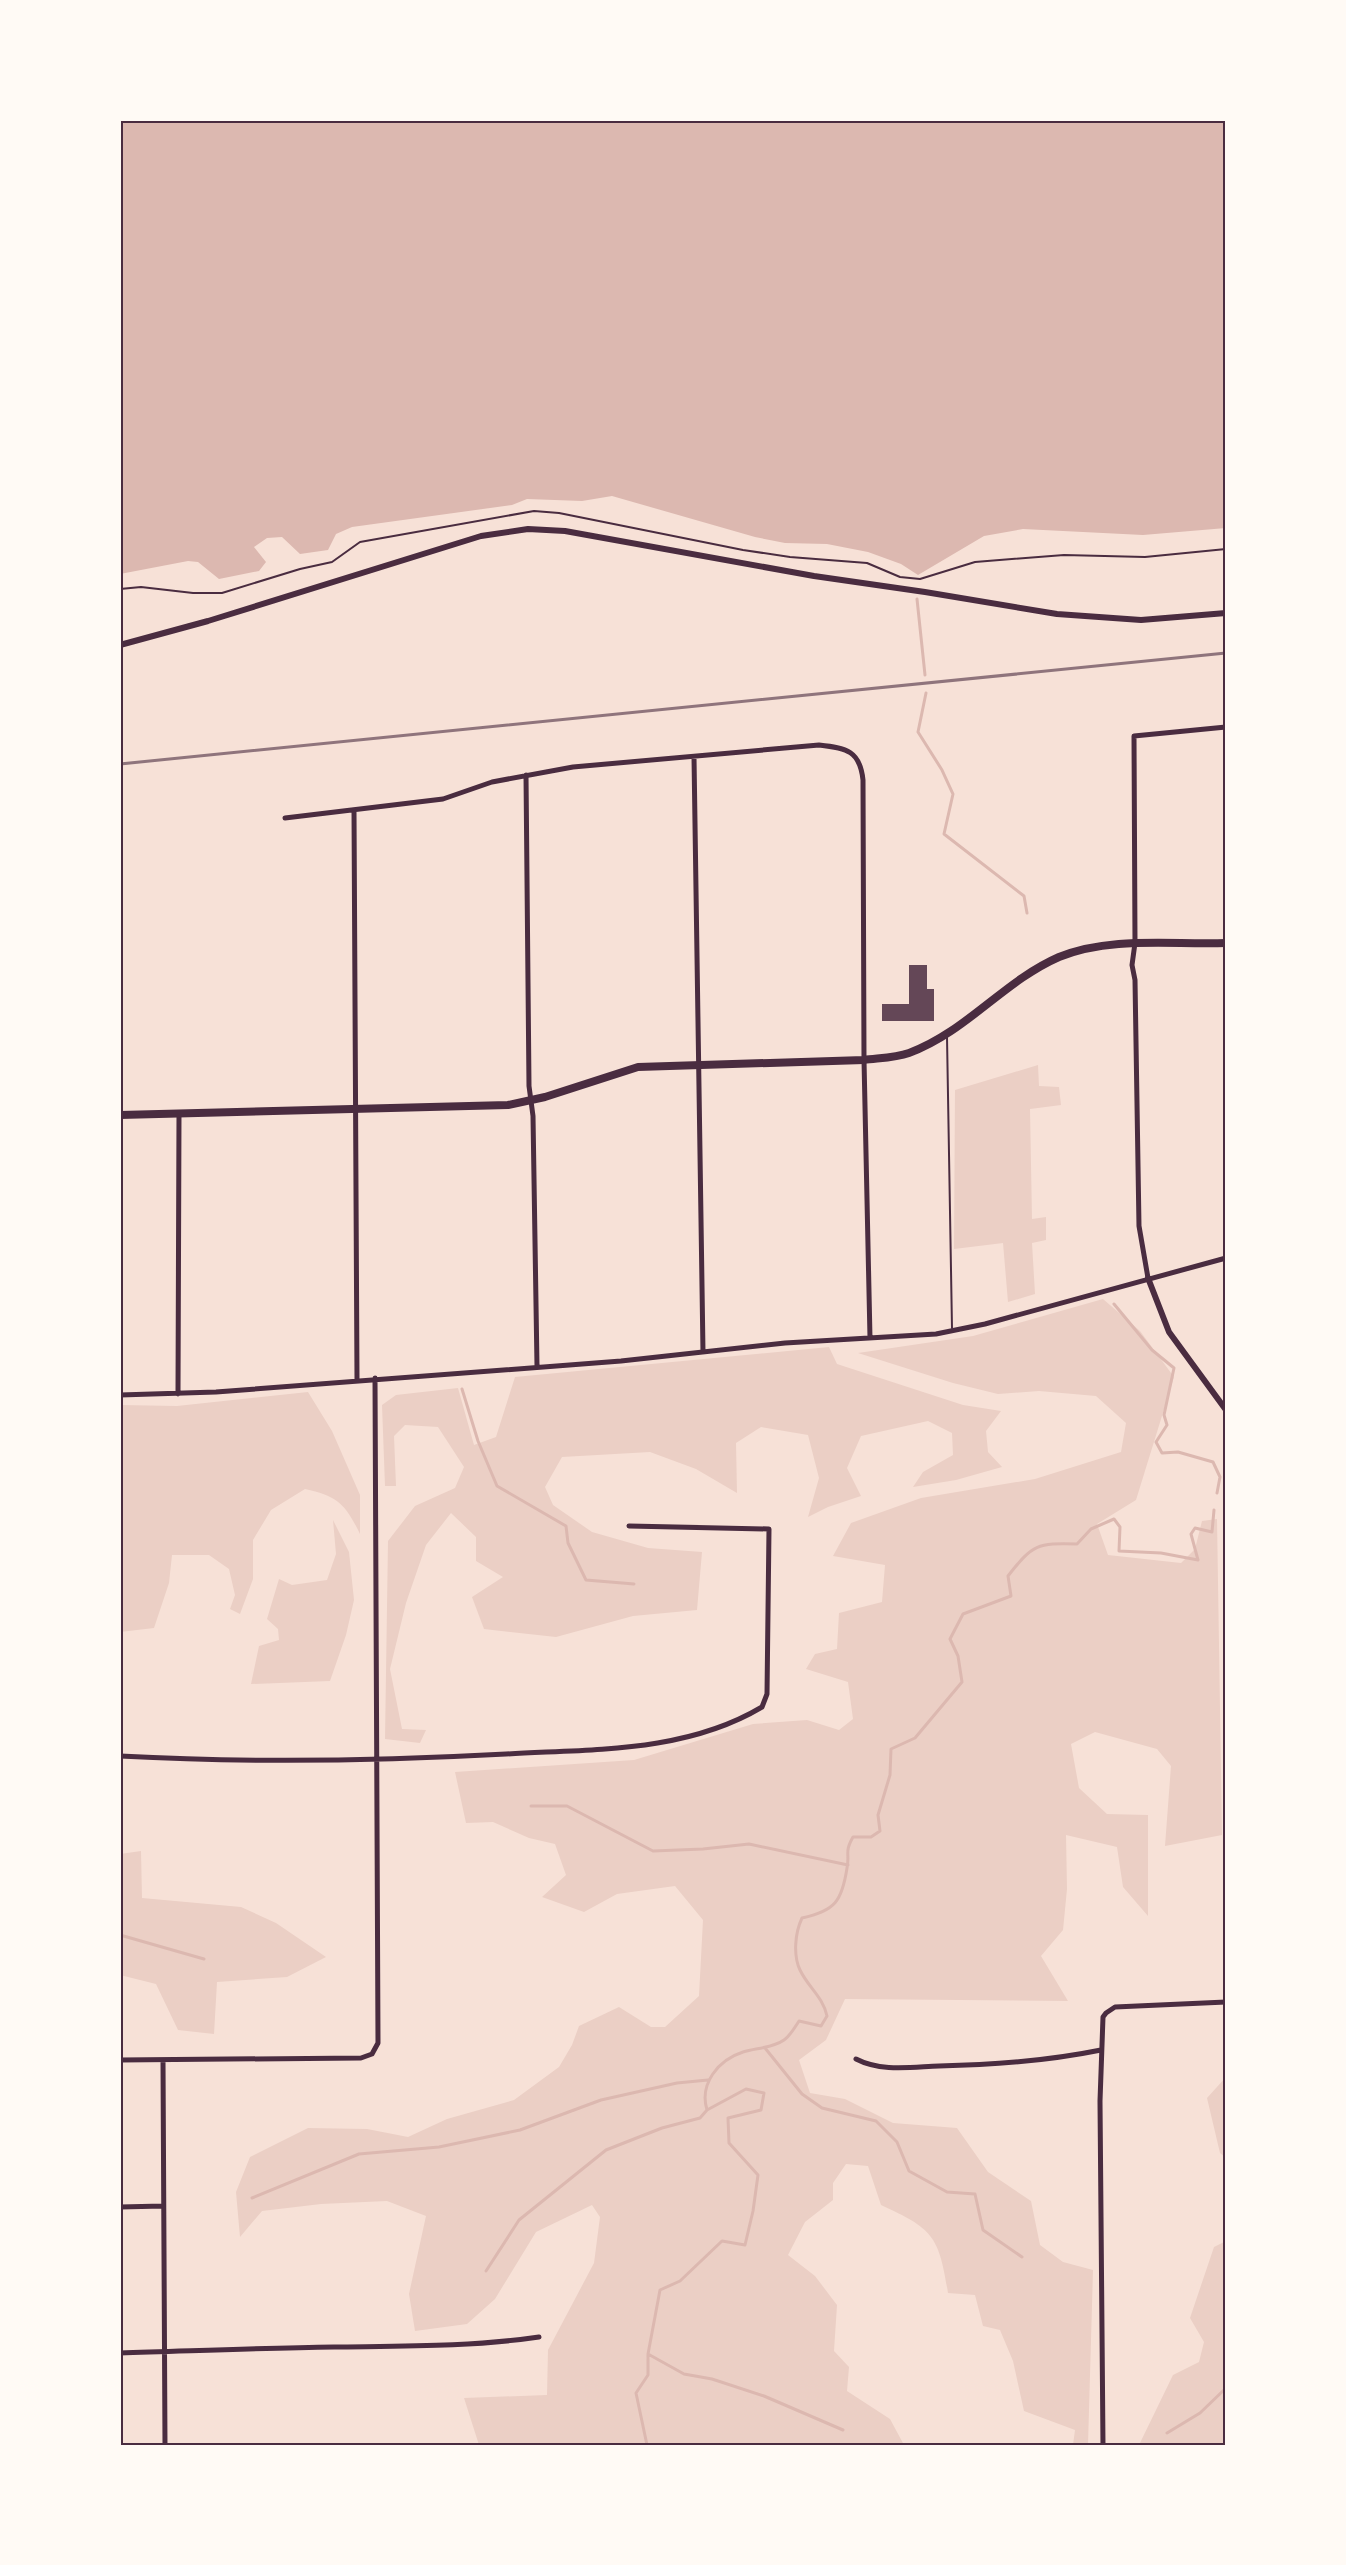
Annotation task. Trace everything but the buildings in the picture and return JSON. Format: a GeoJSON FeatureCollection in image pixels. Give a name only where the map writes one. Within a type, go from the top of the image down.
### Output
{"type":"FeatureCollection","features":[{"type":"Feature","properties":{"kind":"main road"},"geometry":{"type":"LineString","coordinates":[[120,1116],[508,1105],[638,1067],[864,1060],[908,1053],[947,1034],[1028,974],[1060,957],[1088,949],[1135,943],[1226,943]]}},
{"type":"Feature","properties":{"kind":"street"},"geometry":{"type":"LineString","coordinates":[[120,645],[208,621],[482,536],[528,529],[565,531],[803,574],[925,591],[1057,614],[1141,620],[1226,614]]}},
{"type":"Feature","properties":{"kind":"street"},"geometry":{"type":"LineString","coordinates":[[1226,727],[1134,735],[1135,943],[1132,959],[1135,980],[1139,1226],[1148,1278],[1169,1332],[1226,1410]]}},
{"type":"Feature","properties":{"kind":"street"},"geometry":{"type":"LineString","coordinates":[[285,818],[443,799],[492,782],[573,767],[694,758],[819,745],[851,753],[862,765],[863,780],[864,1060],[870,1338]]}},
{"type":"Feature","properties":{"kind":"street"},"geometry":{"type":"LineString","coordinates":[[694,758],[703,1352]]}},
{"type":"Feature","properties":{"kind":"street"},"geometry":{"type":"LineString","coordinates":[[526,774],[537,1366]]}},
{"type":"Feature","properties":{"kind":"street"},"geometry":{"type":"LineString","coordinates":[[354,810],[357,1380]]}},
{"type":"Feature","properties":{"kind":"street"},"geometry":{"type":"LineString","coordinates":[[178,1394],[179,1114]]}},
{"type":"Feature","properties":{"kind":"street"},"geometry":{"type":"LineString","coordinates":[[120,1395],[178,1394],[621,1361],[785,1343],[952,1331],[1226,1258]]}},
{"type":"Feature","properties":{"kind":"street"},"geometry":{"type":"LineString","coordinates":[[120,2060],[345,2059],[361,2058],[372,2054],[376,2049],[380,2032],[375,1378]]}},
{"type":"Feature","properties":{"kind":"street"},"geometry":{"type":"LineString","coordinates":[[120,1756],[296,1762],[612,1748],[664,1743],[687,1737],[754,1712],[765,1702],[767,1694],[769,1528],[629,1527]]}},
{"type":"Feature","properties":{"kind":"street"},"geometry":{"type":"LineString","coordinates":[[1103,2445],[1101,2050],[1103,2018],[1115,2007],[1226,2002]]}},
{"type":"Feature","properties":{"kind":"street"},"geometry":{"type":"LineString","coordinates":[[856,2059],[868,2064],[895,2067],[1006,2065],[1101,2050]]}},
{"type":"Feature","properties":{"kind":"street"},"geometry":{"type":"LineString","coordinates":[[162,2060],[165,2445]]}},
{"type":"Feature","properties":{"kind":"street"},"geometry":{"type":"LineString","coordinates":[[120,2207],[164,2206]]}},
{"type":"Feature","properties":{"kind":"street"},"geometry":{"type":"LineString","coordinates":[[120,2353],[334,2347],[408,2348],[506,2342],[539,2337]]}},
{"type":"Feature","properties":{"kind":"lane"},"geometry":{"type":"LineString","coordinates":[[947,1034],[952,1331]]}},
{"type":"Feature","properties":{"kind":"shaded area"},"geometry":{"type":"Polygon","coordinates":[[[120,120],[1226,120],[1226,528],[1143,535],[1023,529],[984,536],[918,575],[901,564],[868,552],[827,544],[785,543],[755,537],[612,496],[582,501],[527,499],[512,505],[352,527],[336,534],[328,550],[300,554],[282,537],[267,538],[254,547],[266,562],[259,571],[219,579],[198,562],[188,561],[120,574],[120,120]]]}},
{"type":"Feature","properties":{"kind":"shaded area"},"geometry":{"type":"Polygon","coordinates":[[[1038,1065],[1039,1086],[1059,1087],[1061,1105],[1030,1109],[1032,1219],[1046,1217],[1046,1240],[1032,1243],[1035,1294],[1008,1302],[1003,1243],[954,1249],[955,1090],[1038,1065]]]}},
{"type":"Feature","properties":{"kind":"shaded area"},"geometry":{"type":"Polygon","coordinates":[[[1226,1293],[1226,1374],[1223,1365],[1226,1293]]]}},
{"type":"Feature","properties":{"kind":"shaded area"},"geometry":{"type":"Polygon","coordinates":[[[1103,1299],[1140,1331],[1174,1377],[1136,1500],[1097,1524],[1108,1555],[1181,1563],[1195,1549],[1202,1521],[1217,1519],[1222,1835],[1165,1846],[1171,1766],[1157,1749],[1095,1732],[1071,1744],[1079,1788],[1107,1814],[1148,1815],[1148,1916],[1123,1887],[1117,1847],[1066,1835],[1067,1889],[1063,1930],[1041,1956],[1068,2001],[845,1999],[826,2040],[799,2060],[810,2093],[845,2099],[893,2123],[957,2128],[988,2172],[1031,2201],[1040,2245],[1063,2262],[1093,2270],[1088,2445],[1073,2445],[1075,2430],[1024,2411],[1013,2361],[1000,2330],[983,2326],[975,2295],[948,2293],[941,2259],[931,2237],[913,2221],[881,2205],[868,2166],[846,2164],[833,2183],[833,2200],[805,2222],[788,2255],[815,2276],[837,2305],[834,2351],[849,2367],[847,2391],[890,2419],[904,2445],[479,2445],[464,2398],[547,2395],[548,2350],[594,2263],[600,2217],[592,2205],[536,2232],[495,2299],[467,2324],[415,2331],[409,2294],[426,2216],[387,2201],[321,2204],[262,2211],[240,2237],[236,2192],[250,2157],[308,2128],[367,2129],[408,2137],[447,2119],[514,2100],[559,2067],[572,2045],[579,2026],[619,2007],[651,2027],[665,2027],[699,1996],[703,1920],[675,1886],[617,1894],[584,1912],[542,1897],[566,1875],[555,1844],[529,1838],[493,1822],[466,1823],[455,1772],[634,1760],[753,1724],[807,1720],[839,1730],[853,1719],[848,1682],[806,1669],[815,1654],[837,1649],[839,1613],[882,1602],[885,1565],[833,1556],[851,1523],[921,1498],[1035,1479],[1121,1452],[1126,1423],[1096,1396],[1039,1391],[998,1394],[953,1383],[858,1353],[973,1336],[1103,1299]]]}},
{"type":"Feature","properties":{"kind":"shaded area"},"geometry":{"type":"Polygon","coordinates":[[[829,1347],[837,1364],[963,1405],[1001,1411],[986,1431],[988,1452],[1002,1467],[956,1480],[913,1487],[923,1472],[953,1455],[952,1433],[928,1421],[861,1436],[847,1468],[861,1496],[828,1507],[808,1517],[819,1478],[808,1435],[761,1427],[736,1443],[737,1493],[696,1469],[650,1452],[562,1457],[545,1487],[553,1505],[592,1532],[648,1548],[702,1552],[697,1610],[633,1616],[556,1637],[484,1629],[472,1597],[503,1577],[476,1561],[476,1537],[451,1513],[426,1545],[406,1603],[390,1669],[402,1729],[426,1730],[420,1743],[385,1739],[388,1541],[415,1506],[455,1488],[464,1467],[438,1427],[405,1425],[394,1436],[396,1486],[385,1486],[382,1405],[396,1395],[458,1388],[474,1445],[496,1437],[515,1377],[829,1347]]]}},
{"type":"Feature","properties":{"kind":"shaded area"},"geometry":{"type":"Polygon","coordinates":[[[308,1392],[332,1431],[360,1495],[360,1534],[340,1503],[326,1495],[305,1489],[271,1510],[253,1540],[253,1579],[240,1614],[230,1609],[235,1595],[229,1569],[209,1555],[172,1555],[169,1583],[154,1628],[120,1632],[120,1405],[177,1406],[308,1392]]]}},
{"type":"Feature","properties":{"kind":"shaded area"},"geometry":{"type":"Polygon","coordinates":[[[333,1520],[349,1552],[354,1600],[346,1635],[330,1681],[251,1684],[259,1646],[279,1640],[278,1629],[267,1619],[279,1579],[292,1585],[327,1580],[336,1554],[333,1520]]]}},
{"type":"Feature","properties":{"kind":"shaded area"},"geometry":{"type":"Polygon","coordinates":[[[141,1851],[142,1898],[241,1907],[276,1923],[326,1957],[287,1977],[217,1982],[214,2034],[178,2030],[156,1984],[120,1975],[120,1854],[141,1851]]]}},
{"type":"Feature","properties":{"kind":"shaded area"},"geometry":{"type":"Polygon","coordinates":[[[1226,2077],[1226,2158],[1220,2153],[1207,2098],[1226,2077]]]}},
{"type":"Feature","properties":{"kind":"shaded area"},"geometry":{"type":"Polygon","coordinates":[[[1226,2241],[1226,2445],[1139,2445],[1173,2375],[1199,2362],[1204,2342],[1190,2318],[1214,2247],[1226,2241]]]}},
{"type":"Feature","properties":{"kind":"waterway"},"geometry":{"type":"LineString","coordinates":[[917,599],[925,675]]}},
{"type":"Feature","properties":{"kind":"waterway"},"geometry":{"type":"LineString","coordinates":[[926,693],[918,732],[942,770],[953,794],[944,834],[1024,896],[1027,913]]}},
{"type":"Feature","properties":{"kind":"waterway"},"geometry":{"type":"LineString","coordinates":[[1114,1304],[1152,1350],[1174,1368],[1164,1415],[1167,1425],[1156,1442],[1162,1453],[1178,1452],[1213,1462],[1220,1477],[1217,1493]]}},
{"type":"Feature","properties":{"kind":"waterway"},"geometry":{"type":"LineString","coordinates":[[462,1389],[478,1441],[497,1486],[566,1526],[568,1543],[586,1580],[634,1584]]}},
{"type":"Feature","properties":{"kind":"waterway"},"geometry":{"type":"LineString","coordinates":[[647,2445],[636,2393],[648,2375],[648,2354],[660,2290],[680,2281],[722,2241],[745,2245],[753,2211],[758,2175],[729,2143],[728,2118],[761,2110],[764,2093],[746,2089],[707,2110],[705,2100],[708,2082],[719,2067],[734,2056],[780,2043],[799,2021],[821,2026],[827,2016],[822,2003],[803,1976],[796,1958],[796,1937],[802,1918],[822,1912],[835,1903],[845,1879],[849,1846],[853,1837],[871,1837],[880,1831],[878,1815],[890,1775],[891,1749],[915,1738],[962,1682],[958,1656],[950,1639],[963,1614],[1011,1596],[1008,1576],[1030,1552],[1044,1545],[1077,1544],[1091,1529],[1114,1519],[1120,1527],[1119,1551],[1161,1553],[1198,1560],[1191,1534],[1195,1528],[1212,1532],[1214,1510]]}},
{"type":"Feature","properties":{"kind":"waterway"},"geometry":{"type":"LineString","coordinates":[[531,1806],[567,1806],[653,1851],[749,1844],[848,1865]]}},
{"type":"Feature","properties":{"kind":"waterway"},"geometry":{"type":"LineString","coordinates":[[120,1935],[204,1959]]}},
{"type":"Feature","properties":{"kind":"waterway"},"geometry":{"type":"LineString","coordinates":[[765,2048],[802,2094],[822,2108],[876,2121],[897,2142],[909,2171],[947,2192],[975,2194],[983,2230],[1022,2257]]}},
{"type":"Feature","properties":{"kind":"waterway"},"geometry":{"type":"LineString","coordinates":[[252,2198],[359,2154],[439,2147],[520,2130],[601,2100],[677,2083],[708,2080]]}},
{"type":"Feature","properties":{"kind":"waterway"},"geometry":{"type":"LineString","coordinates":[[486,2271],[519,2220],[606,2150],[662,2128],[700,2118],[707,2110]]}},
{"type":"Feature","properties":{"kind":"waterway"},"geometry":{"type":"LineString","coordinates":[[648,2354],[684,2374],[712,2379],[764,2396],[843,2430]]}},
{"type":"Feature","properties":{"kind":"waterway"},"geometry":{"type":"LineString","coordinates":[[1167,2433],[1200,2413],[1226,2388]]}},
{"type":"Feature","properties":{"kind":"railway"},"geometry":{"type":"LineString","coordinates":[[120,764],[1226,653]]}}]}
